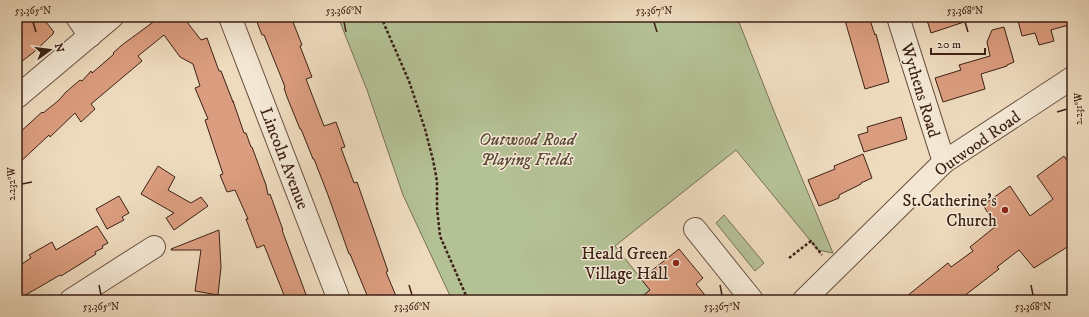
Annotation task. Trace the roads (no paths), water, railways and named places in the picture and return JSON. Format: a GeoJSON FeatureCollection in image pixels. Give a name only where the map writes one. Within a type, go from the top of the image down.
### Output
{"type":"FeatureCollection","features":[{"type":"Feature","properties":{"kind":"street"},"geometry":{"type":"LineString","coordinates":[[77,17],[90,36]]}},
{"type":"Feature","properties":{"kind":"street"},"geometry":{"type":"LineString","coordinates":[[17,97],[112,17]]}},
{"type":"Feature","properties":{"kind":"street","name":"Lincoln Avenue"},"geometry":{"type":"LineString","coordinates":[[230,17],[340,300]]}},
{"type":"Feature","properties":{"kind":"street","name":"Wythens Road"},"geometry":{"type":"LineString","coordinates":[[898,17],[944,162]]}},
{"type":"Feature","properties":{"kind":"street","name":"Outwood Road"},"geometry":{"type":"LineString","coordinates":[[804,300],[944,162],[1072,78]]}},
{"type":"Feature","properties":{"kind":"street"},"geometry":{"type":"LineString","coordinates":[[695,229],[752,300]]}},
{"type":"Feature","properties":{"kind":"street"},"geometry":{"type":"LineString","coordinates":[[71,300],[154,247]]}},
{"type":"Feature","properties":{"kind":"place","name":"St.Catherine's Church"},"geometry":{"type":"Point","coordinates":[1005,210]}},
{"type":"Feature","properties":{"kind":"place","name":"Heald Green Village Hall"},"geometry":{"type":"Point","coordinates":[676,263]}},
{"type":"Feature","properties":{"kind":"park label","name":"Outwood Road Playing Fields"},"geometry":{"type":"Point","coordinates":[527,149]}}]}
